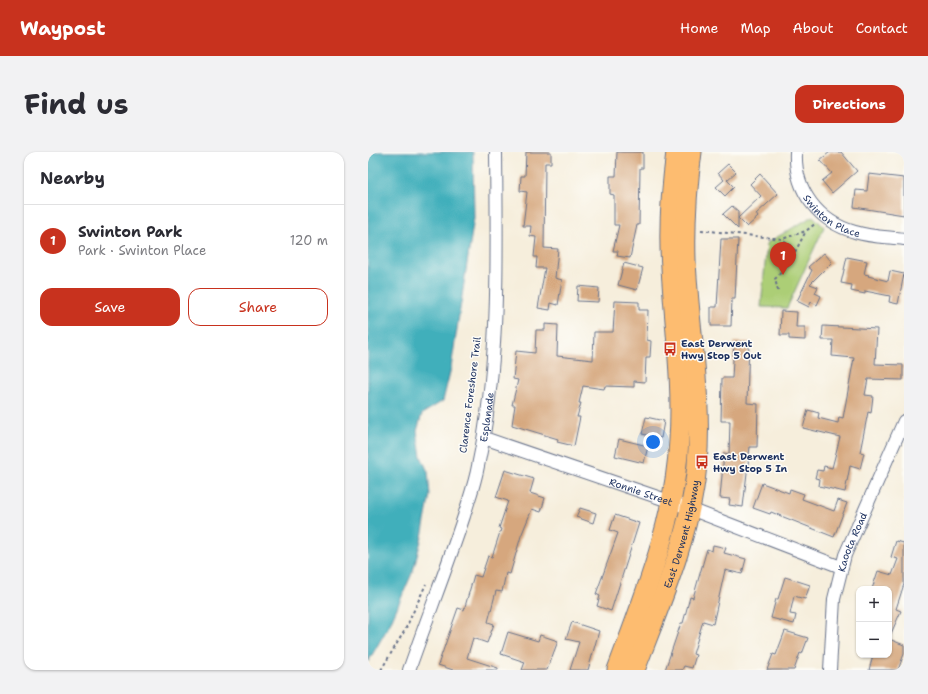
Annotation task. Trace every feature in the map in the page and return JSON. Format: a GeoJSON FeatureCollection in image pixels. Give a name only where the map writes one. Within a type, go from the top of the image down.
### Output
{"type":"FeatureCollection","features":[{"type":"Feature","properties":{"kind":"main road","name":"East Derwent Highway"},"geometry":{"type":"LineString","coordinates":[[617,670],[660,553],[672,502],[677,468],[680,414],[670,265],[670,219],[676,152]]}},
{"type":"Feature","properties":{"kind":"main road","name":"East Derwent Highway"},"geometry":{"type":"LineString","coordinates":[[635,670],[679,551],[690,510],[697,464],[697,387],[686,261],[686,229],[692,152]]}},
{"type":"Feature","properties":{"kind":"street","name":"Esplanade"},"geometry":{"type":"LineString","coordinates":[[409,670],[455,543],[478,468],[484,438],[497,285],[496,152]]}},
{"type":"Feature","properties":{"kind":"street","name":"Swinton Place"},"geometry":{"type":"LineString","coordinates":[[796,152],[797,166],[802,188],[814,208],[823,217],[833,224],[857,233],[904,239]]}},
{"type":"Feature","properties":{"kind":"street","name":"Kaoota Road"},"geometry":{"type":"LineString","coordinates":[[830,670],[834,598],[841,567],[904,421]]}},
{"type":"Feature","properties":{"kind":"street","name":"Ronnie Street"},"geometry":{"type":"LineString","coordinates":[[484,438],[672,502],[841,567]]}},
{"type":"Feature","properties":{"kind":"path"},"geometry":{"type":"LineString","coordinates":[[686,229],[782,239],[806,231],[823,217]]}},
{"type":"Feature","properties":{"kind":"path"},"geometry":{"type":"LineString","coordinates":[[778,291],[775,279],[794,258],[795,252],[806,231]]}},
{"type":"Feature","properties":{"kind":"path"},"geometry":{"type":"LineString","coordinates":[[782,239],[792,246],[795,252]]}},
{"type":"Feature","properties":{"kind":"path"},"geometry":{"type":"LineString","coordinates":[[381,670],[404,630],[428,580]]}},
{"type":"Feature","properties":{"kind":"green space"},"geometry":{"type":"Polygon","coordinates":[[[813,216],[824,227],[787,308],[761,307],[767,243],[813,216]]]}},
{"type":"Feature","properties":{"kind":"water"},"geometry":{"type":"Polygon","coordinates":[[[368,152],[473,152],[474,218],[451,368],[443,401],[422,414],[417,431],[421,456],[428,472],[430,495],[422,537],[413,571],[390,624],[368,662],[368,152]]]}},
{"type":"Feature","properties":{"kind":"building"},"geometry":{"type":"Polygon","coordinates":[[[526,152],[551,152],[551,163],[545,163],[544,248],[558,249],[555,278],[562,280],[558,305],[551,303],[550,310],[538,308],[545,268],[536,268],[537,257],[534,257],[536,237],[530,236],[531,226],[523,226],[527,192],[520,191],[521,176],[525,176],[526,152]]]}},
{"type":"Feature","properties":{"kind":"building"},"geometry":{"type":"Polygon","coordinates":[[[617,152],[643,152],[643,168],[640,168],[639,225],[637,225],[630,258],[617,256],[618,251],[613,251],[619,225],[614,225],[614,195],[610,194],[610,176],[616,176],[617,152]]]}},
{"type":"Feature","properties":{"kind":"building"},"geometry":{"type":"Polygon","coordinates":[[[830,152],[841,152],[857,171],[832,193],[822,181],[832,173],[820,160],[830,152]]]}},
{"type":"Feature","properties":{"kind":"building"},"geometry":{"type":"Polygon","coordinates":[[[728,164],[736,172],[727,180],[734,187],[725,196],[716,187],[724,180],[718,173],[728,164]]]}},
{"type":"Feature","properties":{"kind":"building"},"geometry":{"type":"Polygon","coordinates":[[[760,174],[778,194],[756,214],[758,217],[747,227],[738,218],[761,196],[750,184],[760,174]]]}},
{"type":"Feature","properties":{"kind":"building"},"geometry":{"type":"Polygon","coordinates":[[[869,174],[904,178],[904,215],[854,207],[856,190],[867,191],[869,174]]]}},
{"type":"Feature","properties":{"kind":"building"},"geometry":{"type":"Polygon","coordinates":[[[732,206],[738,211],[738,229],[723,214],[732,206]]]}},
{"type":"Feature","properties":{"kind":"building"},"geometry":{"type":"Polygon","coordinates":[[[721,239],[738,239],[735,299],[732,299],[731,326],[711,326],[711,307],[717,307],[721,239]]]}},
{"type":"Feature","properties":{"kind":"building"},"geometry":{"type":"Polygon","coordinates":[[[824,253],[832,262],[810,284],[818,287],[815,293],[821,296],[817,305],[811,302],[809,307],[797,301],[812,270],[808,267],[824,253]]]}},
{"type":"Feature","properties":{"kind":"building"},"geometry":{"type":"Polygon","coordinates":[[[847,257],[867,261],[864,274],[869,275],[868,276],[888,281],[890,271],[904,274],[898,304],[889,302],[890,296],[865,291],[865,294],[851,291],[852,285],[841,283],[847,257]]]}},
{"type":"Feature","properties":{"kind":"building"},"geometry":{"type":"Polygon","coordinates":[[[624,263],[643,268],[637,290],[618,285],[624,263]]]}},
{"type":"Feature","properties":{"kind":"building"},"geometry":{"type":"Polygon","coordinates":[[[578,286],[599,288],[598,302],[577,301],[578,286]]]}},
{"type":"Feature","properties":{"kind":"building"},"geometry":{"type":"Polygon","coordinates":[[[615,301],[639,302],[639,310],[648,310],[647,340],[651,341],[650,357],[646,357],[645,382],[634,381],[634,387],[605,386],[604,389],[583,386],[579,403],[581,403],[577,417],[580,417],[574,446],[557,442],[558,439],[512,425],[515,405],[512,405],[518,380],[513,379],[516,351],[535,353],[536,330],[545,330],[545,324],[558,325],[557,356],[593,360],[594,332],[613,332],[615,301]]]}},
{"type":"Feature","properties":{"kind":"building"},"geometry":{"type":"Polygon","coordinates":[[[781,311],[797,312],[796,327],[805,327],[805,340],[789,339],[789,335],[780,335],[781,311]]]}},
{"type":"Feature","properties":{"kind":"building"},"geometry":{"type":"Polygon","coordinates":[[[823,326],[877,329],[875,364],[903,365],[903,380],[868,379],[865,395],[873,396],[871,413],[868,412],[860,452],[864,453],[860,469],[850,466],[845,492],[819,486],[820,479],[815,478],[817,470],[823,471],[824,466],[832,468],[840,437],[803,428],[808,410],[819,413],[818,418],[838,423],[839,417],[843,418],[854,358],[832,356],[833,340],[822,340],[823,326]]]}},
{"type":"Feature","properties":{"kind":"building"},"geometry":{"type":"Polygon","coordinates":[[[734,342],[749,342],[747,403],[758,404],[757,447],[750,447],[743,507],[729,505],[730,499],[720,498],[724,453],[729,454],[730,421],[721,421],[722,378],[732,378],[734,342]]]}},
{"type":"Feature","properties":{"kind":"building"},"geometry":{"type":"Polygon","coordinates":[[[646,417],[664,421],[661,438],[642,434],[646,417]]]}},
{"type":"Feature","properties":{"kind":"building"},"geometry":{"type":"Polygon","coordinates":[[[619,439],[648,446],[644,463],[615,456],[619,439]]]}},
{"type":"Feature","properties":{"kind":"building"},"geometry":{"type":"Polygon","coordinates":[[[505,470],[534,479],[530,493],[545,498],[541,512],[532,509],[521,536],[510,574],[506,573],[502,592],[496,591],[488,622],[494,624],[487,643],[473,638],[467,658],[498,668],[498,670],[453,670],[438,665],[458,608],[464,610],[474,575],[481,577],[488,556],[492,557],[501,529],[499,528],[508,501],[496,497],[505,470]]]}},
{"type":"Feature","properties":{"kind":"building"},"geometry":{"type":"Polygon","coordinates":[[[762,483],[789,493],[790,489],[804,494],[802,499],[834,511],[838,500],[847,503],[834,537],[771,512],[770,514],[753,508],[762,483]]]}},
{"type":"Feature","properties":{"kind":"building"},"geometry":{"type":"Polygon","coordinates":[[[580,508],[596,513],[593,523],[576,517],[580,508]]]}},
{"type":"Feature","properties":{"kind":"building"},"geometry":{"type":"Polygon","coordinates":[[[615,515],[639,523],[611,611],[597,606],[600,596],[596,594],[618,533],[610,530],[615,515]]]}},
{"type":"Feature","properties":{"kind":"building"},"geometry":{"type":"Polygon","coordinates":[[[896,541],[904,543],[904,584],[896,609],[901,611],[892,631],[892,586],[873,586],[878,571],[892,575],[898,559],[891,557],[896,541]]]}},
{"type":"Feature","properties":{"kind":"building"},"geometry":{"type":"Polygon","coordinates":[[[713,545],[726,548],[724,553],[746,559],[742,574],[725,570],[713,624],[703,621],[693,654],[696,655],[692,668],[684,666],[682,670],[665,670],[681,623],[683,623],[690,597],[693,598],[707,549],[712,551],[713,545]]]}},
{"type":"Feature","properties":{"kind":"building"},"geometry":{"type":"Polygon","coordinates":[[[785,577],[810,585],[805,599],[794,596],[790,614],[796,615],[794,624],[771,618],[776,599],[778,599],[785,577]]]}},
{"type":"Feature","properties":{"kind":"building"},"geometry":{"type":"Polygon","coordinates":[[[572,622],[599,631],[588,670],[570,670],[579,642],[566,639],[572,622]]]}},
{"type":"Feature","properties":{"kind":"building"},"geometry":{"type":"Polygon","coordinates":[[[785,631],[808,638],[802,654],[800,653],[794,670],[767,670],[773,654],[776,655],[785,631]]]}},
{"type":"Feature","properties":{"kind":"building"},"geometry":{"type":"Polygon","coordinates":[[[508,632],[538,641],[540,635],[558,641],[547,670],[522,670],[525,662],[501,654],[508,632]]]}},
{"type":"Feature","properties":{"kind":"building"},"geometry":{"type":"Polygon","coordinates":[[[892,640],[904,645],[904,654],[898,670],[869,670],[872,658],[892,658],[892,640]]]}},
{"type":"Feature","properties":{"kind":"place","name":"Swinton Park"},"geometry":{"type":"Point","coordinates":[783,275]}},
{"type":"Feature","properties":{"kind":"place","name":"East Derwent Hwy Stop 5 Out"},"geometry":{"type":"Point","coordinates":[670,349]}},
{"type":"Feature","properties":{"kind":"place","name":"East Derwent Hwy Stop 5 In"},"geometry":{"type":"Point","coordinates":[702,462]}}]}
